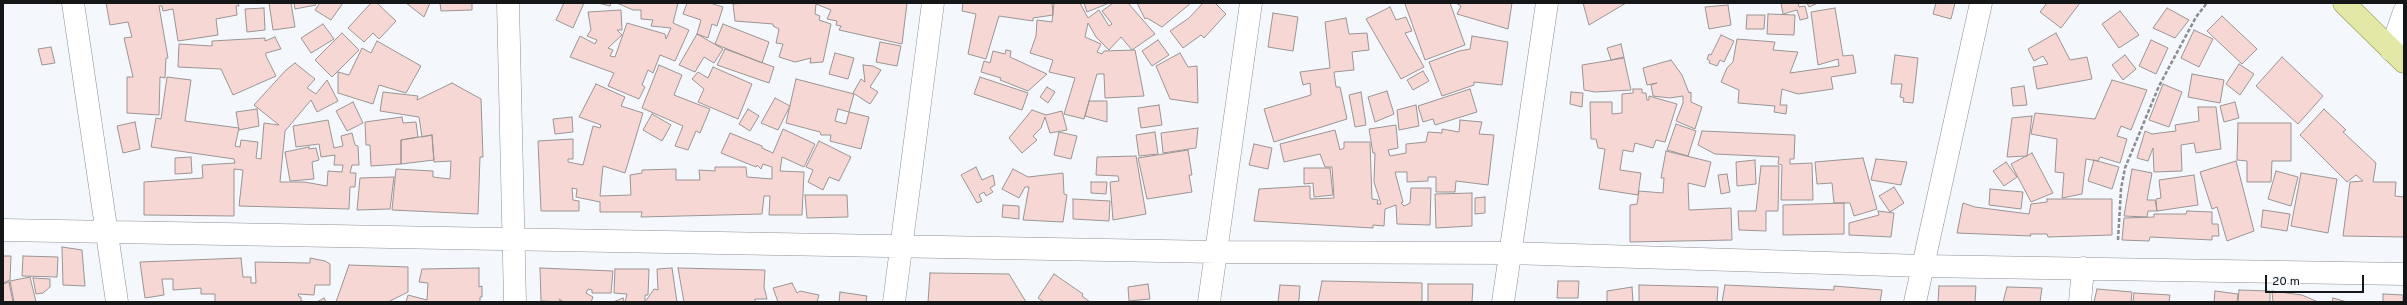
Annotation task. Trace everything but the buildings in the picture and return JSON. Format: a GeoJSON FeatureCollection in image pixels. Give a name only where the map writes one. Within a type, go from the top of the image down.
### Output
{"type":"FeatureCollection","features":[{"type":"Feature","properties":{"kind":"main road"},"geometry":{"type":"LineString","coordinates":[[2344,3],[2398,56]]}},
{"type":"Feature","properties":{"kind":"street"},"geometry":{"type":"LineString","coordinates":[[73,3],[105,231],[117,302]]}},
{"type":"Feature","properties":{"kind":"street"},"geometry":{"type":"LineString","coordinates":[[508,3],[515,302]]}},
{"type":"Feature","properties":{"kind":"street"},"geometry":{"type":"LineString","coordinates":[[894,302],[933,3]]}},
{"type":"Feature","properties":{"kind":"street"},"geometry":{"type":"LineString","coordinates":[[1209,302],[1251,3]]}},
{"type":"Feature","properties":{"kind":"street"},"geometry":{"type":"LineString","coordinates":[[1503,302],[1547,3]]}},
{"type":"Feature","properties":{"kind":"street"},"geometry":{"type":"LineString","coordinates":[[1915,302],[1981,3]]}},
{"type":"Feature","properties":{"kind":"street"},"geometry":{"type":"LineString","coordinates":[[2398,56],[2404,12]]}},
{"type":"Feature","properties":{"kind":"street"},"geometry":{"type":"LineString","coordinates":[[3,230],[1217,252],[1510,253],[1923,266],[2404,274]]}},
{"type":"Feature","properties":{"kind":"street"},"geometry":{"type":"LineString","coordinates":[[2080,302],[2083,268]]}},
{"type":"Feature","properties":{"kind":"path"},"geometry":{"type":"LineString","coordinates":[[2116,269],[2121,189],[2125,168],[2159,86],[2196,17],[2207,3]]}}]}
